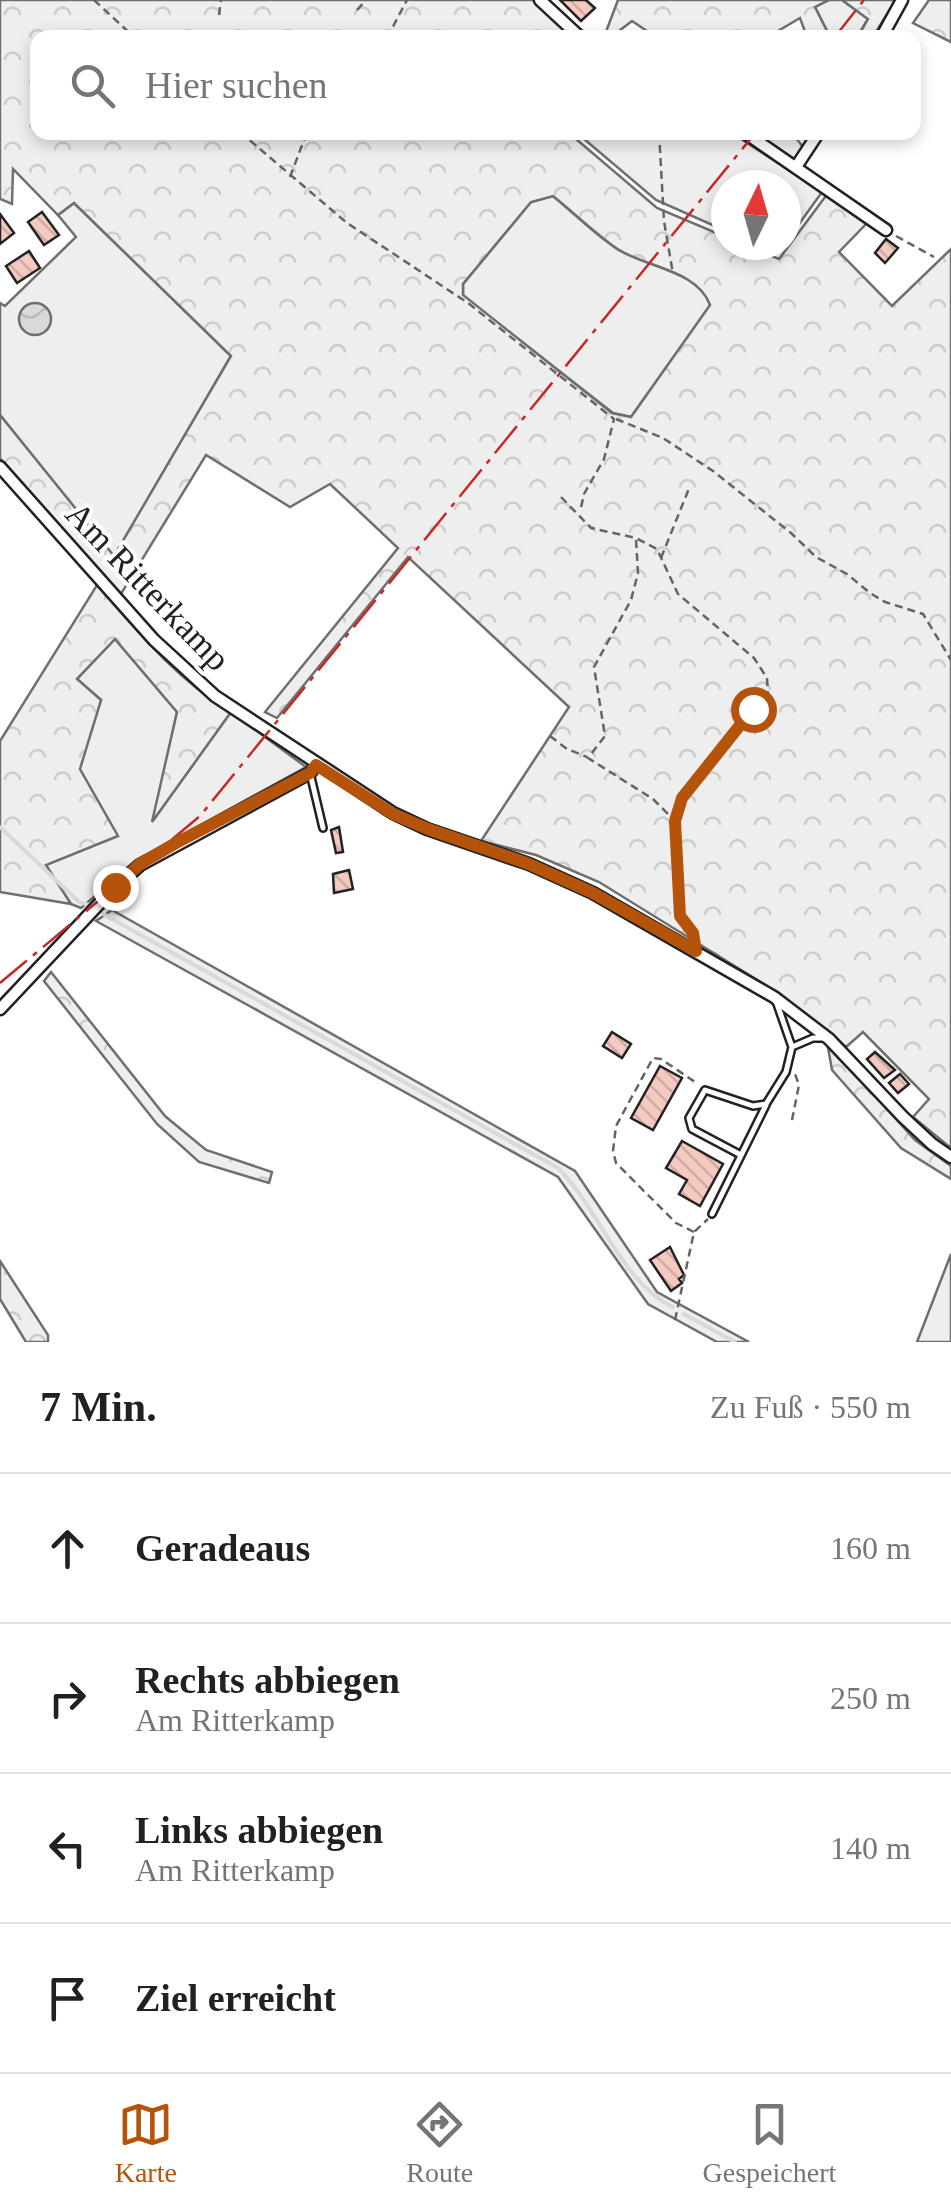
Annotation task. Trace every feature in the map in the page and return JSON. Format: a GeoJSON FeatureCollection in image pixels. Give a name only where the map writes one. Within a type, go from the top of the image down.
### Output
{"type":"FeatureCollection","features":[{"type":"Feature","properties":{"kind":"street"},"geometry":{"type":"LineString","coordinates":[[540,0],[572,30]]}},
{"type":"Feature","properties":{"kind":"street"},"geometry":{"type":"LineString","coordinates":[[885,30],[902,0]]}},
{"type":"Feature","properties":{"kind":"street"},"geometry":{"type":"LineString","coordinates":[[756,140],[886,230]]}},
{"type":"Feature","properties":{"kind":"street"},"geometry":{"type":"LineString","coordinates":[[796,167],[814,140]]}},
{"type":"Feature","properties":{"kind":"street","name":"Am Ritterkamp"},"geometry":{"type":"LineString","coordinates":[[0,467],[154,640],[214,696],[313,769],[393,814],[561,878],[774,997],[829,1039],[902,1116],[951,1156]]}},
{"type":"Feature","properties":{"kind":"street"},"geometry":{"type":"LineString","coordinates":[[0,1009],[140,864],[313,769]]}},
{"type":"Feature","properties":{"kind":"lane"},"geometry":{"type":"LineString","coordinates":[[313,769],[323,828]]}},
{"type":"Feature","properties":{"kind":"lane"},"geometry":{"type":"LineString","coordinates":[[712,1214],[790,1058],[792,1047],[774,997]]}},
{"type":"Feature","properties":{"kind":"lane"},"geometry":{"type":"LineString","coordinates":[[792,1047],[814,1038],[829,1039]]}},
{"type":"Feature","properties":{"kind":"lane"},"geometry":{"type":"LineString","coordinates":[[741,1155],[689,1126],[688,1118],[705,1090],[753,1106],[766,1104]]}},
{"type":"Feature","properties":{"kind":"path"},"geometry":{"type":"LineString","coordinates":[[94,0],[126,30]]}},
{"type":"Feature","properties":{"kind":"path"},"geometry":{"type":"LineString","coordinates":[[219,15],[221,0]]}},
{"type":"Feature","properties":{"kind":"path"},"geometry":{"type":"LineString","coordinates":[[357,10],[366,0]]}},
{"type":"Feature","properties":{"kind":"path"},"geometry":{"type":"LineString","coordinates":[[391,30],[406,0]]}},
{"type":"Feature","properties":{"kind":"path"},"geometry":{"type":"LineString","coordinates":[[249,140],[347,224],[468,302],[614,419],[663,438],[792,533],[816,557],[847,574],[870,593],[923,614],[951,660]]}},
{"type":"Feature","properties":{"kind":"path"},"geometry":{"type":"LineString","coordinates":[[290,177],[304,140]]}},
{"type":"Feature","properties":{"kind":"path"},"geometry":{"type":"LineString","coordinates":[[659,140],[664,221],[673,274]]}},
{"type":"Feature","properties":{"kind":"path"},"geometry":{"type":"LineString","coordinates":[[886,230],[934,258]]}},
{"type":"Feature","properties":{"kind":"path"},"geometry":{"type":"LineString","coordinates":[[580,514],[584,494],[604,459],[614,419]]}},
{"type":"Feature","properties":{"kind":"path"},"geometry":{"type":"LineString","coordinates":[[661,558],[690,486]]}},
{"type":"Feature","properties":{"kind":"path"},"geometry":{"type":"LineString","coordinates":[[561,496],[591,528],[636,538],[657,548],[678,594],[754,658],[766,678],[768,696],[682,798],[675,821],[680,916],[693,933],[696,951]]}},
{"type":"Feature","properties":{"kind":"path"},"geometry":{"type":"LineString","coordinates":[[588,758],[605,736],[594,667],[631,600],[638,573],[636,538]]}},
{"type":"Feature","properties":{"kind":"path"},"geometry":{"type":"LineString","coordinates":[[550,736],[653,799],[675,821]]}},
{"type":"Feature","properties":{"kind":"path"},"geometry":{"type":"LineString","coordinates":[[694,1232],[676,1223],[616,1162],[613,1139],[616,1126],[653,1058],[661,1058],[705,1090]]}},
{"type":"Feature","properties":{"kind":"path"},"geometry":{"type":"LineString","coordinates":[[790,1058],[799,1085],[792,1120]]}},
{"type":"Feature","properties":{"kind":"path"},"geometry":{"type":"LineString","coordinates":[[675,1320],[694,1232],[712,1214]]}},
{"type":"Feature","properties":{"kind":"green space"},"geometry":{"type":"Polygon","coordinates":[[[0,0],[535,0],[569,30],[30,30],[30,140],[577,140],[657,208],[711,231],[711,260],[801,260],[801,229],[828,193],[869,221],[839,252],[892,306],[951,249],[951,1148],[913,1117],[929,1099],[863,1032],[846,1047],[780,994],[599,882],[536,855],[481,841],[569,707],[408,557],[277,718],[265,712],[398,548],[330,484],[290,507],[206,455],[121,594],[0,458],[0,415],[114,556],[231,356],[74,203],[58,215],[13,169],[12,204],[0,199],[0,0]],[[553,196],[531,202],[463,284],[463,295],[612,413],[631,417],[710,305],[703,293],[682,276],[627,254],[553,196]]]}},
{"type":"Feature","properties":{"kind":"green space"},"geometry":{"type":"Polygon","coordinates":[[[618,0],[829,0],[815,7],[826,30],[804,30],[800,18],[780,30],[646,30],[632,21],[620,30],[607,30],[618,0]]]}},
{"type":"Feature","properties":{"kind":"green space"},"geometry":{"type":"Polygon","coordinates":[[[829,0],[842,0],[868,19],[861,30],[826,30],[815,7],[829,0]]]}},
{"type":"Feature","properties":{"kind":"green space"},"geometry":{"type":"Polygon","coordinates":[[[842,0],[895,1],[877,30],[862,30],[868,19],[842,0]]]}},
{"type":"Feature","properties":{"kind":"green space"},"geometry":{"type":"Polygon","coordinates":[[[929,0],[951,0],[951,42],[913,23],[929,0]]]}},
{"type":"Feature","properties":{"kind":"green space"},"geometry":{"type":"Polygon","coordinates":[[[585,140],[743,140],[788,170],[711,170],[711,224],[656,200],[585,140]]]}},
{"type":"Feature","properties":{"kind":"green space"},"geometry":{"type":"Polygon","coordinates":[[[765,140],[798,140],[803,147],[796,160],[765,140]]]}},
{"type":"Feature","properties":{"kind":"green space"},"geometry":{"type":"Polygon","coordinates":[[[801,178],[822,192],[801,221],[801,178]]]}},
{"type":"Feature","properties":{"kind":"green space"},"geometry":{"type":"Polygon","coordinates":[[[553,196],[619,250],[695,284],[711,305],[631,417],[613,413],[463,296],[463,284],[531,202],[553,196]]]}},
{"type":"Feature","properties":{"kind":"green space"},"geometry":{"type":"Polygon","coordinates":[[[74,203],[231,356],[114,557],[0,415],[0,303],[5,306],[76,237],[58,215],[74,203]]]}},
{"type":"Feature","properties":{"kind":"green space"},"geometry":{"type":"Polygon","coordinates":[[[97,585],[176,670],[231,712],[152,822],[177,712],[115,639],[77,679],[101,700],[80,769],[118,836],[46,865],[71,904],[0,892],[0,741],[97,585]]]}},
{"type":"Feature","properties":{"kind":"green space"},"geometry":{"type":"Polygon","coordinates":[[[115,639],[177,712],[154,819],[231,712],[306,767],[137,860],[81,908],[71,904],[45,865],[117,835],[79,769],[101,700],[77,679],[115,639]]]}},
{"type":"Feature","properties":{"kind":"green space"},"geometry":{"type":"Polygon","coordinates":[[[112,910],[575,1171],[657,1292],[749,1342],[717,1342],[648,1304],[558,1177],[96,921],[112,910]]]}},
{"type":"Feature","properties":{"kind":"green space"},"geometry":{"type":"Polygon","coordinates":[[[51,972],[165,1116],[206,1150],[272,1172],[269,1183],[199,1162],[157,1124],[44,981],[51,972]]]}},
{"type":"Feature","properties":{"kind":"green space"},"geometry":{"type":"Polygon","coordinates":[[[827,1042],[915,1140],[951,1166],[951,1179],[901,1148],[832,1070],[827,1042]]]}},
{"type":"Feature","properties":{"kind":"green space"},"geometry":{"type":"Polygon","coordinates":[[[951,1254],[951,1342],[917,1342],[951,1254]]]}},
{"type":"Feature","properties":{"kind":"green space"},"geometry":{"type":"Polygon","coordinates":[[[0,1261],[48,1335],[48,1342],[26,1342],[0,1299],[0,1261]]]}},
{"type":"Feature","properties":{"kind":"water"},"geometry":{"type":"Polygon","coordinates":[[[35,303],[46,308],[51,319],[46,330],[35,335],[24,330],[19,319],[24,308],[35,303]]]}},
{"type":"Feature","properties":{"kind":"building"},"geometry":{"type":"Polygon","coordinates":[[[560,0],[586,0],[595,8],[581,21],[560,0]]]}},
{"type":"Feature","properties":{"kind":"building"},"geometry":{"type":"Polygon","coordinates":[[[42,212],[59,235],[44,245],[28,222],[42,212]]]}},
{"type":"Feature","properties":{"kind":"building"},"geometry":{"type":"Polygon","coordinates":[[[0,214],[14,233],[0,244],[0,214]]]}},
{"type":"Feature","properties":{"kind":"building"},"geometry":{"type":"Polygon","coordinates":[[[886,239],[898,248],[885,263],[875,253],[886,239]]]}},
{"type":"Feature","properties":{"kind":"building"},"geometry":{"type":"Polygon","coordinates":[[[29,251],[40,268],[17,283],[6,266],[29,251]]]}},
{"type":"Feature","properties":{"kind":"building"},"geometry":{"type":"Polygon","coordinates":[[[339,827],[343,852],[336,853],[331,830],[339,827]]]}},
{"type":"Feature","properties":{"kind":"building"},"geometry":{"type":"Polygon","coordinates":[[[349,870],[353,889],[334,893],[333,874],[349,870]]]}},
{"type":"Feature","properties":{"kind":"building"},"geometry":{"type":"Polygon","coordinates":[[[612,1032],[631,1044],[622,1058],[603,1046],[612,1032]]]}},
{"type":"Feature","properties":{"kind":"building"},"geometry":{"type":"Polygon","coordinates":[[[875,1052],[895,1070],[884,1078],[867,1059],[875,1052]]]}},
{"type":"Feature","properties":{"kind":"building"},"geometry":{"type":"Polygon","coordinates":[[[660,1066],[682,1078],[653,1130],[631,1118],[660,1066]]]}},
{"type":"Feature","properties":{"kind":"building"},"geometry":{"type":"Polygon","coordinates":[[[900,1074],[909,1084],[898,1093],[889,1083],[900,1074]]]}},
{"type":"Feature","properties":{"kind":"building"},"geometry":{"type":"Polygon","coordinates":[[[682,1141],[723,1164],[700,1206],[679,1194],[687,1180],[666,1168],[682,1141]]]}},
{"type":"Feature","properties":{"kind":"building"},"geometry":{"type":"Polygon","coordinates":[[[670,1247],[684,1275],[679,1279],[682,1283],[671,1291],[650,1260],[670,1247]]]}},
{"type":"Feature","properties":{"kind":"waterway"},"geometry":{"type":"LineString","coordinates":[[0,827],[79,902],[89,905]]}},
{"type":"Feature","properties":{"kind":"waterway"},"geometry":{"type":"LineString","coordinates":[[103,914],[558,1168],[639,1281],[673,1307]]}},
{"type":"Feature","properties":{"kind":"waterway"},"geometry":{"type":"LineString","coordinates":[[684,1314],[735,1342]]}},
{"type":"Feature","properties":{"kind":"power"},"geometry":{"type":"LineString","coordinates":[[840,30],[864,0]]}},
{"type":"Feature","properties":{"kind":"power"},"geometry":{"type":"LineString","coordinates":[[0,983],[200,816],[749,140]]}},
{"type":"Feature","properties":{"kind":"route"},"geometry":{"type":"LineString","coordinates":[[115,887],[140,864],[310,773],[316,765],[393,814],[529,864],[593,893],[696,951],[693,933],[680,916],[675,821],[682,798],[753,709]]}}]}
